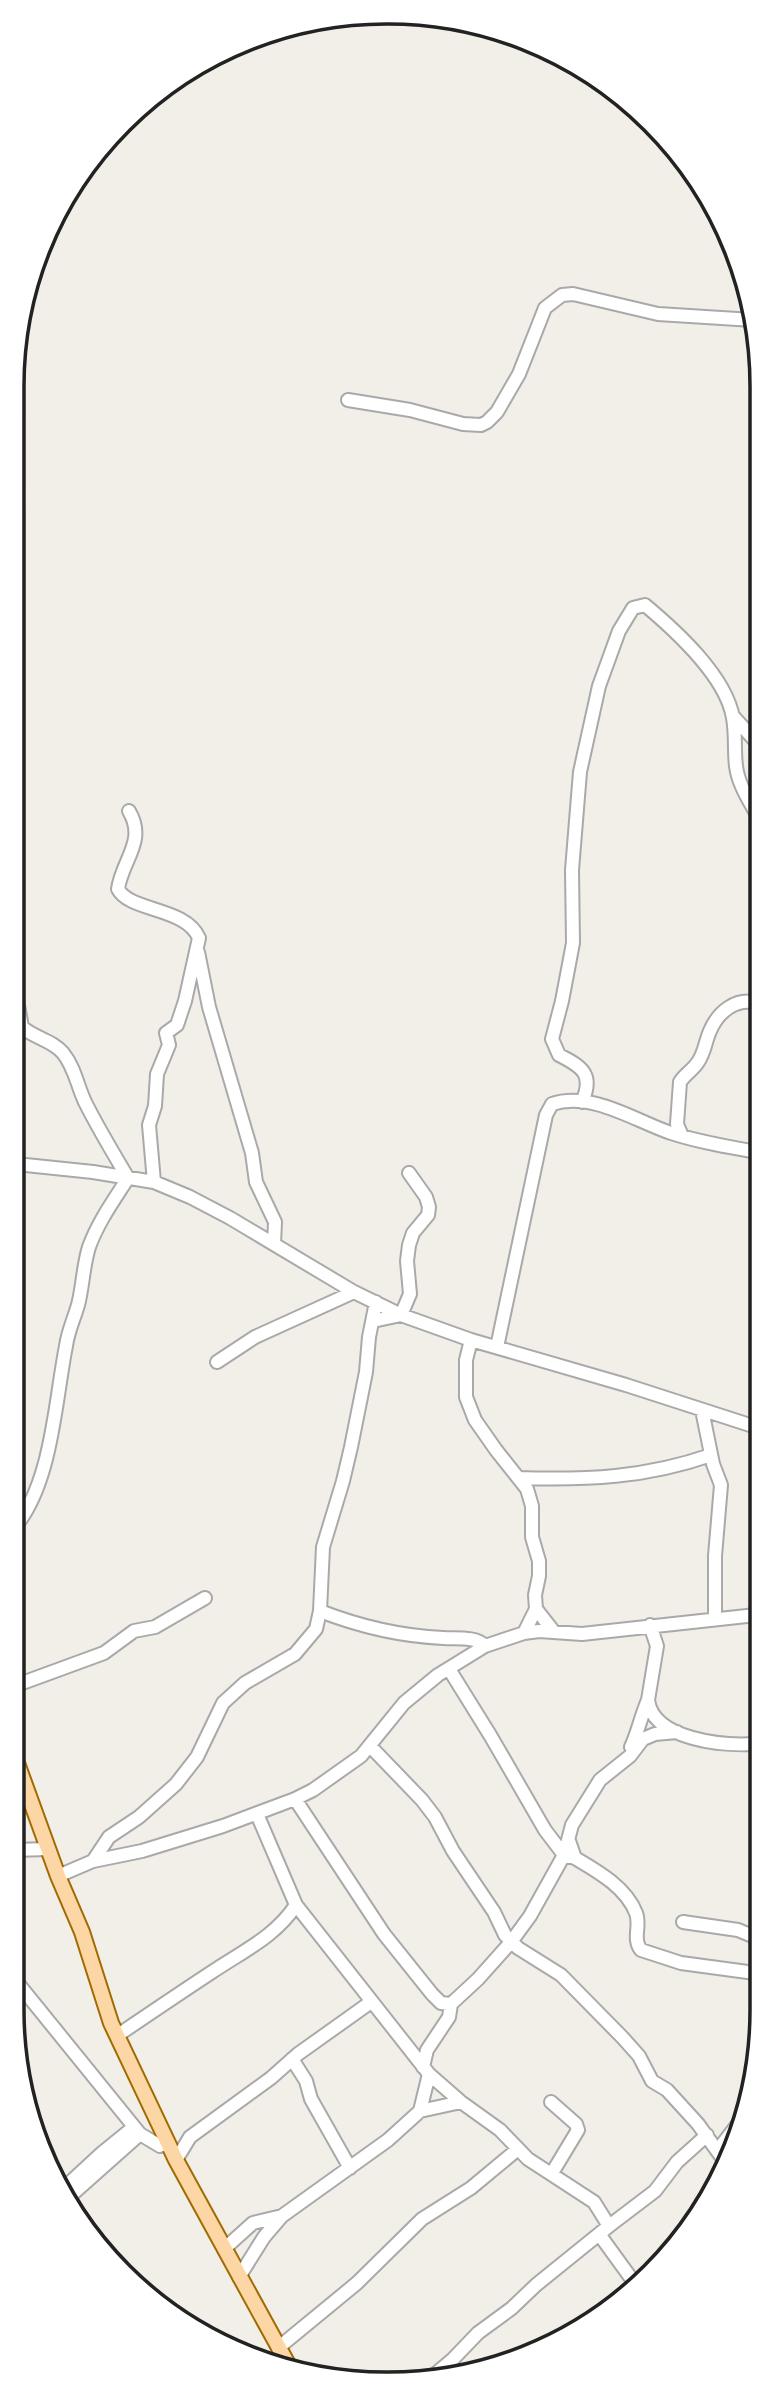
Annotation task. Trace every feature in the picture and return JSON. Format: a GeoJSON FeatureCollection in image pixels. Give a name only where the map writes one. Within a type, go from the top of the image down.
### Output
{"type":"FeatureCollection","features":[{"type":"Feature","properties":{"kind":"main road"},"geometry":{"type":"LineString","coordinates":[[25,1785],[58,1876],[82,1931],[100,1993],[118,2035],[176,2160],[283,2357]]}},
{"type":"Feature","properties":{"kind":"street"},"geometry":{"type":"LineString","coordinates":[[348,400],[410,410],[463,424],[481,425],[502,405],[519,374],[545,308],[553,299],[562,295],[573,294],[658,314],[743,319]]}},
{"type":"Feature","properties":{"kind":"street"},"geometry":{"type":"LineString","coordinates":[[582,1102],[589,1087],[586,1075],[572,1062],[559,1055],[552,1039],[573,943],[572,870],[580,772],[599,686],[619,631],[630,611],[645,605],[682,637],[711,672],[733,715],[749,734]]}},
{"type":"Feature","properties":{"kind":"street"},"geometry":{"type":"LineString","coordinates":[[733,715],[736,768],[749,799]]}},
{"type":"Feature","properties":{"kind":"street"},"geometry":{"type":"LineString","coordinates":[[130,811],[136,822],[137,833],[118,889],[125,898],[178,918],[191,926],[199,938],[177,1025],[166,1032],[169,1045],[157,1074],[155,1106],[149,1130],[154,1182]]}},
{"type":"Feature","properties":{"kind":"street"},"geometry":{"type":"LineString","coordinates":[[197,948],[209,1007],[252,1153],[256,1182],[275,1222],[274,1244]]}},
{"type":"Feature","properties":{"kind":"street"},"geometry":{"type":"LineString","coordinates":[[677,1131],[680,1082],[701,1058],[710,1030],[730,1004],[749,1002]]}},
{"type":"Feature","properties":{"kind":"street"},"geometry":{"type":"LineString","coordinates":[[25,1029],[56,1046],[66,1058],[76,1073],[83,1098],[128,1178]]}},
{"type":"Feature","properties":{"kind":"street"},"geometry":{"type":"LineString","coordinates":[[497,1347],[549,1107],[556,1102],[582,1102],[749,1150]]}},
{"type":"Feature","properties":{"kind":"street"},"geometry":{"type":"LineString","coordinates":[[25,1165],[154,1182],[190,1197],[354,1292],[401,1315],[471,1340],[749,1425]]}},
{"type":"Feature","properties":{"kind":"street"},"geometry":{"type":"LineString","coordinates":[[401,1315],[411,1294],[407,1261],[409,1245],[413,1233],[428,1214],[429,1207],[426,1197],[409,1173]]}},
{"type":"Feature","properties":{"kind":"street"},"geometry":{"type":"LineString","coordinates":[[25,1513],[32,1504],[40,1478],[60,1390],[65,1347],[78,1306],[89,1249],[97,1228],[128,1178]]}},
{"type":"Feature","properties":{"kind":"street"},"geometry":{"type":"LineString","coordinates":[[218,1363],[255,1337],[354,1292]]}},
{"type":"Feature","properties":{"kind":"street"},"geometry":{"type":"LineString","coordinates":[[93,1861],[109,1838],[139,1817],[182,1776],[197,1757],[223,1703],[245,1683],[273,1668],[302,1647],[316,1629],[320,1611],[323,1547],[351,1447],[376,1302]]}},
{"type":"Feature","properties":{"kind":"street"},"geometry":{"type":"LineString","coordinates":[[373,1321],[401,1315]]}},
{"type":"Feature","properties":{"kind":"street"},"geometry":{"type":"LineString","coordinates":[[471,1340],[466,1360],[466,1397],[475,1420],[529,1494],[532,1506],[532,1537],[539,1561],[536,1609],[524,1633]]}},
{"type":"Feature","properties":{"kind":"street"},"geometry":{"type":"LineString","coordinates":[[702,1410],[711,1455],[721,1485],[715,1556],[715,1618]]}},
{"type":"Feature","properties":{"kind":"street"},"geometry":{"type":"LineString","coordinates":[[518,1478],[579,1480],[631,1475],[678,1467],[711,1455]]}},
{"type":"Feature","properties":{"kind":"street"},"geometry":{"type":"LineString","coordinates":[[25,1682],[104,1653],[134,1631],[155,1627],[205,1598]]}},
{"type":"Feature","properties":{"kind":"street"},"geometry":{"type":"LineString","coordinates":[[536,1609],[554,1632]]}},
{"type":"Feature","properties":{"kind":"street"},"geometry":{"type":"LineString","coordinates":[[320,1611],[387,1633],[469,1639],[485,1646]]}},
{"type":"Feature","properties":{"kind":"street"},"geometry":{"type":"LineString","coordinates":[[58,1876],[93,1861],[154,1847],[295,1799],[361,1756],[404,1703],[438,1675],[485,1646],[524,1633],[582,1634],[749,1615]]}},
{"type":"Feature","properties":{"kind":"street"},"geometry":{"type":"LineString","coordinates":[[624,1760],[638,1732],[641,1715],[648,1700],[657,1646],[650,1625]]}},
{"type":"Feature","properties":{"kind":"street"},"geometry":{"type":"LineString","coordinates":[[449,1669],[545,1830],[569,1856],[602,1875],[627,1898],[637,1915],[636,1941],[641,1950],[681,1963],[749,1972]]}},
{"type":"Feature","properties":{"kind":"street"},"geometry":{"type":"LineString","coordinates":[[648,1700],[657,1720],[677,1732],[713,1742],[749,1744]]}},
{"type":"Feature","properties":{"kind":"street"},"geometry":{"type":"LineString","coordinates":[[420,2111],[428,2050],[449,2017],[451,2004],[478,1979],[530,1916],[569,1856],[572,1825],[600,1780],[648,1736],[677,1732]]}},
{"type":"Feature","properties":{"kind":"street"},"geometry":{"type":"LineString","coordinates":[[370,1746],[435,1817],[511,1942],[568,1981],[622,2036],[639,2056],[652,2081],[667,2090],[720,2153]]}},
{"type":"Feature","properties":{"kind":"street"},"geometry":{"type":"LineString","coordinates":[[295,1799],[384,1934],[432,1994],[441,2003],[451,2004]]}},
{"type":"Feature","properties":{"kind":"street"},"geometry":{"type":"LineString","coordinates":[[257,1814],[296,1905],[426,2071],[461,2102],[500,2130],[528,2159],[594,2202],[604,2230],[632,2277]]}},
{"type":"Feature","properties":{"kind":"street"},"geometry":{"type":"LineString","coordinates":[[25,1850],[48,1849]]}},
{"type":"Feature","properties":{"kind":"street"},"geometry":{"type":"LineString","coordinates":[[118,2035],[215,1970],[261,1943],[285,1921],[296,1905]]}},
{"type":"Feature","properties":{"kind":"street"},"geometry":{"type":"LineString","coordinates":[[683,1922],[738,1930],[749,1935]]}},
{"type":"Feature","properties":{"kind":"street"},"geometry":{"type":"LineString","coordinates":[[25,1992],[137,2131],[160,2146],[167,2141],[190,2137]]}},
{"type":"Feature","properties":{"kind":"street"},"geometry":{"type":"LineString","coordinates":[[176,2160],[190,2137],[371,2002]]}},
{"type":"Feature","properties":{"kind":"street"},"geometry":{"type":"LineString","coordinates":[[292,2059],[350,2168]]}},
{"type":"Feature","properties":{"kind":"street"},"geometry":{"type":"LineString","coordinates":[[239,2277],[282,2216],[388,2140],[420,2111],[461,2102]]}},
{"type":"Feature","properties":{"kind":"street"},"geometry":{"type":"LineString","coordinates":[[551,2102],[576,2124],[578,2130],[552,2173]]}},
{"type":"Feature","properties":{"kind":"street"},"geometry":{"type":"LineString","coordinates":[[69,2183],[102,2152],[137,2131]]}},
{"type":"Feature","properties":{"kind":"street"},"geometry":{"type":"LineString","coordinates":[[74,2192],[137,2131]]}},
{"type":"Feature","properties":{"kind":"street"},"geometry":{"type":"LineString","coordinates":[[442,2368],[478,2333],[655,2191],[677,2162],[707,2135]]}},
{"type":"Feature","properties":{"kind":"street"},"geometry":{"type":"LineString","coordinates":[[278,2348],[357,2283],[422,2219],[471,2188],[518,2149]]}},
{"type":"Feature","properties":{"kind":"street"},"geometry":{"type":"LineString","coordinates":[[224,2249],[253,2223],[282,2216]]}}]}
